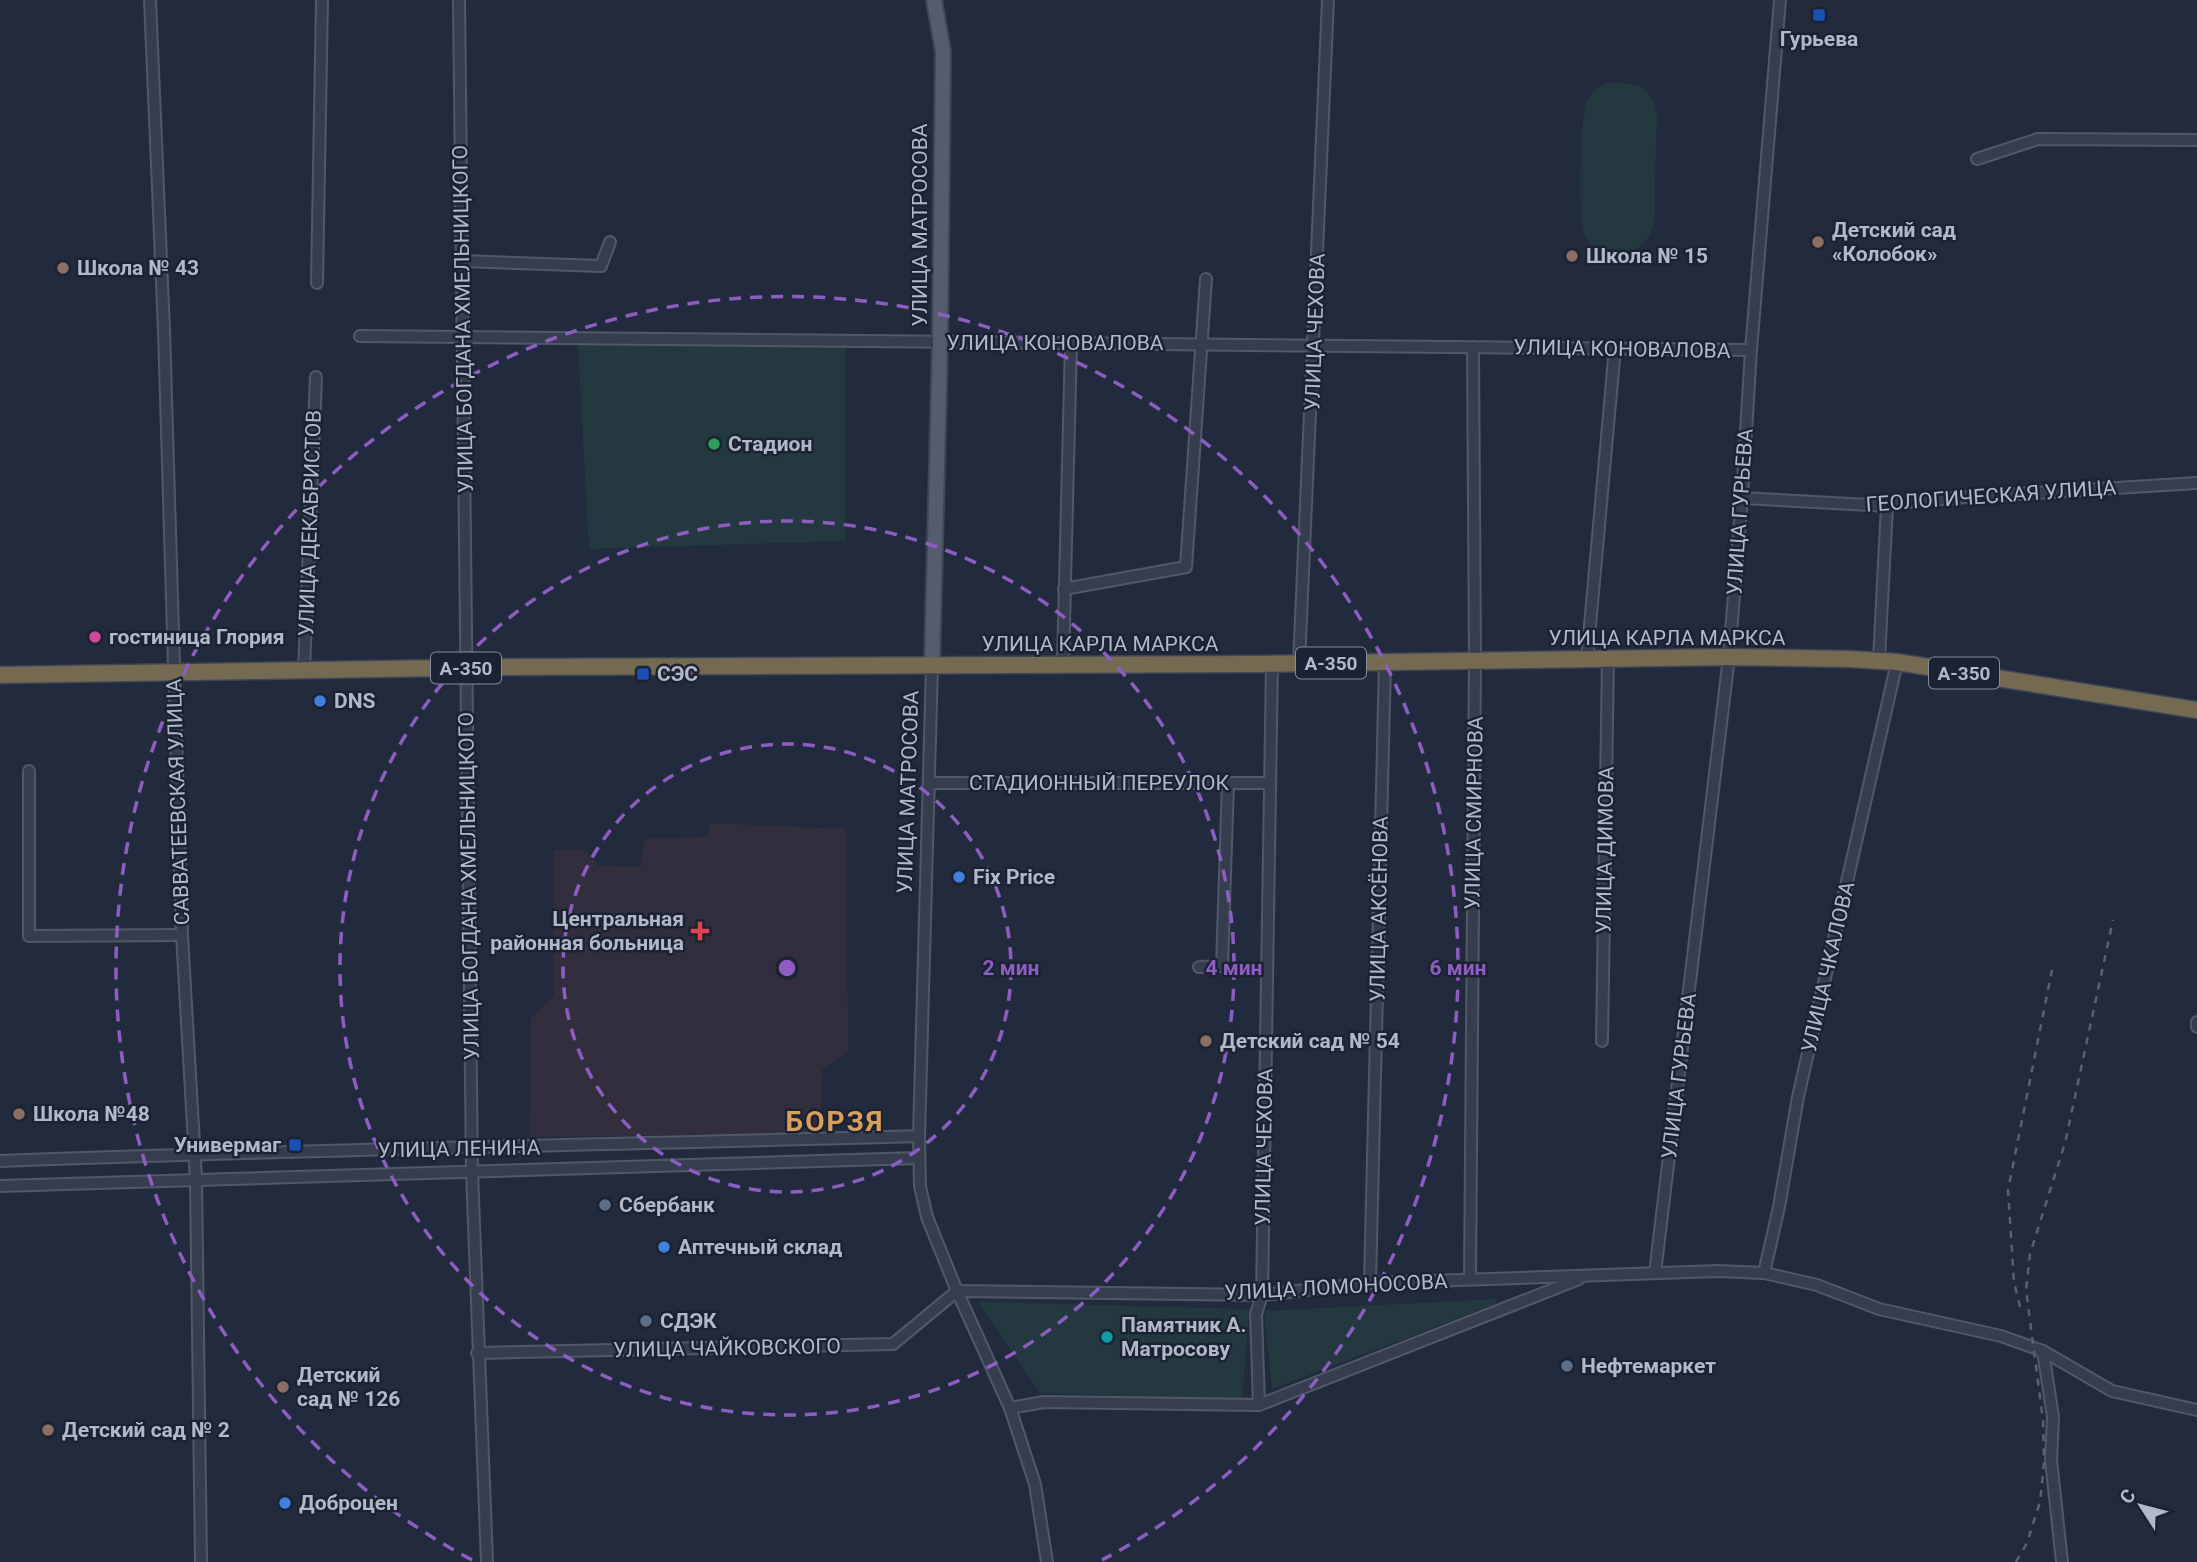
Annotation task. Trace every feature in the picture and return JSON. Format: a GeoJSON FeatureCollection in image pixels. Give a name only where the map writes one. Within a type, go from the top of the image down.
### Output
{"type":"FeatureCollection","features":[{"type":"Feature","properties":{"kind":"highway","name":"УЛИЦА КАРЛА МАРКСА"},"geometry":{"type":"LineString","coordinates":[[0,675],[467,668],[1300,664],[1729,657],[1897,662],[2197,710]]}},
{"type":"Feature","properties":{"kind":"main road","name":"УЛИЦА МАТРОСОВА"},"geometry":{"type":"LineString","coordinates":[[932,666],[940,342],[943,51],[934,0]]}},
{"type":"Feature","properties":{"kind":"street","name":"САВВАТЕЕВСКАЯ УЛИЦА"},"geometry":{"type":"LineString","coordinates":[[150,0],[164,330],[182,935],[196,1179],[201,1562]]}},
{"type":"Feature","properties":{"kind":"street"},"geometry":{"type":"LineString","coordinates":[[317,283],[322,0]]}},
{"type":"Feature","properties":{"kind":"street","name":"УЛИЦА БОГДАНА ХМЕЛЬНИЦКОГО"},"geometry":{"type":"LineString","coordinates":[[459,0],[472,1172],[487,1562]]}},
{"type":"Feature","properties":{"kind":"street","name":"УЛИЦА ЧЕХОВА"},"geometry":{"type":"LineString","coordinates":[[1300,664],[1328,0]]}},
{"type":"Feature","properties":{"kind":"street","name":"УЛИЦА ГУРЬЕВА"},"geometry":{"type":"LineString","coordinates":[[1655,1273],[1729,657],[1780,0]]}},
{"type":"Feature","properties":{"kind":"street"},"geometry":{"type":"LineString","coordinates":[[1977,159],[2038,139],[2197,140]]}},
{"type":"Feature","properties":{"kind":"street"},"geometry":{"type":"LineString","coordinates":[[463,261],[601,266],[610,242]]}},
{"type":"Feature","properties":{"kind":"street"},"geometry":{"type":"LineString","coordinates":[[1064,589],[1186,567],[1206,279]]}},
{"type":"Feature","properties":{"kind":"street","name":"УЛИЦА КОНОВАЛОВА"},"geometry":{"type":"LineString","coordinates":[[360,336],[1751,350]]}},
{"type":"Feature","properties":{"kind":"street"},"geometry":{"type":"LineString","coordinates":[[1063,664],[1071,343]]}},
{"type":"Feature","properties":{"kind":"street","name":"УЛИЦА СМИРНОВА"},"geometry":{"type":"LineString","coordinates":[[1470,1279],[1475,661],[1473,347]]}},
{"type":"Feature","properties":{"kind":"street"},"geometry":{"type":"LineString","coordinates":[[1587,659],[1615,348]]}},
{"type":"Feature","properties":{"kind":"street","name":"УЛИЦА ДЕКАБРИСТОВ"},"geometry":{"type":"LineString","coordinates":[[304,670],[316,377]]}},
{"type":"Feature","properties":{"kind":"street","name":"ГЕОЛОГИЧЕСКАЯ УЛИЦА"},"geometry":{"type":"LineString","coordinates":[[1742,498],[1887,506],[1922,500],[2197,483]]}},
{"type":"Feature","properties":{"kind":"street"},"geometry":{"type":"LineString","coordinates":[[1879,660],[1887,506]]}},
{"type":"Feature","properties":{"kind":"street","name":"УЛИЦА ДИМОВА"},"geometry":{"type":"LineString","coordinates":[[1602,1041],[1608,659]]}},
{"type":"Feature","properties":{"kind":"street","name":"УЛИЦА АКСЁНОВА"},"geometry":{"type":"LineString","coordinates":[[1370,1283],[1385,662]]}},
{"type":"Feature","properties":{"kind":"street","name":"УЛИЦА ЧКАЛОВА"},"geometry":{"type":"LineString","coordinates":[[1764,1273],[1801,1084],[1897,662]]}},
{"type":"Feature","properties":{"kind":"street","name":"УЛИЦА ЧЕХОВА"},"geometry":{"type":"LineString","coordinates":[[1259,1405],[1256,1314],[1262,1295],[1272,664]]}},
{"type":"Feature","properties":{"kind":"street","name":"УЛИЦА МАТРОСОВА"},"geometry":{"type":"LineString","coordinates":[[932,666],[918,1158],[920,1186],[928,1217],[957,1291],[1010,1408],[1035,1484],[1047,1562]]}},
{"type":"Feature","properties":{"kind":"street"},"geometry":{"type":"LineString","coordinates":[[29,771],[29,936],[182,935]]}},
{"type":"Feature","properties":{"kind":"street","name":"СТАДИОННЫЙ ПЕРЕУЛОК"},"geometry":{"type":"LineString","coordinates":[[929,783],[1269,783]]}},
{"type":"Feature","properties":{"kind":"street"},"geometry":{"type":"LineString","coordinates":[[1199,967],[1222,966],[1228,783]]}},
{"type":"Feature","properties":{"kind":"street","name":"УЛИЦА ЛЕНИНА"},"geometry":{"type":"LineString","coordinates":[[0,1161],[919,1136]]}},
{"type":"Feature","properties":{"kind":"street","name":"УЛИЦА ЛЕНИНА"},"geometry":{"type":"LineString","coordinates":[[0,1186],[918,1158]]}},
{"type":"Feature","properties":{"kind":"street","name":"УЛИЦА ЛОМОНОСОВА"},"geometry":{"type":"LineString","coordinates":[[957,1291],[1262,1295],[1370,1283],[1719,1271],[1764,1273],[1817,1285],[1880,1309],[2001,1336],[2043,1351],[2112,1391],[2197,1410]]}},
{"type":"Feature","properties":{"kind":"street","name":"УЛИЦА ЛОМОНОСОВА"},"geometry":{"type":"LineString","coordinates":[[1010,1408],[1044,1402],[1259,1405],[1588,1275]]}},
{"type":"Feature","properties":{"kind":"street","name":"УЛИЦА ЧАЙКОВСКОГО"},"geometry":{"type":"LineString","coordinates":[[477,1353],[893,1344],[957,1291]]}},
{"type":"Feature","properties":{"kind":"street"},"geometry":{"type":"LineString","coordinates":[[2043,1351],[2053,1417],[2051,1460],[2062,1562]]}},
{"type":"Feature","properties":{"kind":"shaded area","name":"Центральная районная больница"},"geometry":{"type":"Polygon","coordinates":[[[710,823],[846,829],[848,1051],[822,1070],[821,1133],[530,1137],[531,1018],[554,995],[554,850],[585,849],[598,866],[641,867],[644,839],[708,837],[710,823]]]}},
{"type":"Feature","properties":{"kind":"green space"},"geometry":{"type":"Polygon","coordinates":[[[1606,83],[1627,83],[1641,87],[1651,97],[1657,117],[1653,225],[1641,245],[1621,254],[1600,251],[1592,245],[1585,235],[1581,211],[1581,152],[1585,107],[1593,92],[1606,83]]]}},
{"type":"Feature","properties":{"kind":"green space","name":"Стадион"},"geometry":{"type":"Polygon","coordinates":[[[578,344],[845,346],[845,541],[589,549],[578,344]]]}},
{"type":"Feature","properties":{"kind":"green space"},"geometry":{"type":"Polygon","coordinates":[[[1497,1299],[1496,1304],[1272,1389],[1264,1311],[1497,1299]]]}},
{"type":"Feature","properties":{"kind":"green space"},"geometry":{"type":"Polygon","coordinates":[[[978,1302],[1249,1309],[1242,1400],[1040,1393],[978,1302]]]}},
{"type":"Feature","properties":{"kind":"railway"},"geometry":{"type":"LineString","coordinates":[[2016,1562],[2027,1543],[2040,1502],[2044,1463],[2043,1420],[2026,1290],[2030,1254],[2065,1143],[2113,920]]}},
{"type":"Feature","properties":{"kind":"railway"},"geometry":{"type":"LineString","coordinates":[[2020,1307],[2014,1282],[2008,1190],[2052,970]]}},
{"type":"Feature","properties":{"kind":"place","name":"Гурьева"},"geometry":{"type":"Point","coordinates":[1819,15]}},
{"type":"Feature","properties":{"kind":"place","name":"Детский сад «Колобок»"},"geometry":{"type":"Point","coordinates":[1818,242]}},
{"type":"Feature","properties":{"kind":"place","name":"Школа № 15"},"geometry":{"type":"Point","coordinates":[1572,256]}},
{"type":"Feature","properties":{"kind":"place","name":"Школа № 43"},"geometry":{"type":"Point","coordinates":[63,268]}},
{"type":"Feature","properties":{"kind":"place","name":"Стадион"},"geometry":{"type":"Point","coordinates":[714,444]}},
{"type":"Feature","properties":{"kind":"place","name":"гостиница Глория"},"geometry":{"type":"Point","coordinates":[95,637]}},
{"type":"Feature","properties":{"kind":"place","name":"СЭС"},"geometry":{"type":"Point","coordinates":[643,674]}},
{"type":"Feature","properties":{"kind":"place","name":"DNS"},"geometry":{"type":"Point","coordinates":[320,701]}},
{"type":"Feature","properties":{"kind":"place","name":"Fix Price"},"geometry":{"type":"Point","coordinates":[959,877]}},
{"type":"Feature","properties":{"kind":"place","name":"Центральная районная больница"},"geometry":{"type":"Point","coordinates":[700,931]}},
{"type":"Feature","properties":{"kind":"place","name":"Детский сад № 54"},"geometry":{"type":"Point","coordinates":[1206,1041]}},
{"type":"Feature","properties":{"kind":"place","name":"Школа №48"},"geometry":{"type":"Point","coordinates":[19,1114]}},
{"type":"Feature","properties":{"kind":"place","name":"Универмаг"},"geometry":{"type":"Point","coordinates":[295,1145]}},
{"type":"Feature","properties":{"kind":"place","name":"Сбербанк"},"geometry":{"type":"Point","coordinates":[605,1205]}},
{"type":"Feature","properties":{"kind":"place","name":"Аптечный склад"},"geometry":{"type":"Point","coordinates":[664,1247]}},
{"type":"Feature","properties":{"kind":"place","name":"СДЭК"},"geometry":{"type":"Point","coordinates":[646,1321]}},
{"type":"Feature","properties":{"kind":"place","name":"Памятник А. Матросову"},"geometry":{"type":"Point","coordinates":[1107,1337]}},
{"type":"Feature","properties":{"kind":"place","name":"Нефтемаркет"},"geometry":{"type":"Point","coordinates":[1567,1366]}},
{"type":"Feature","properties":{"kind":"place","name":"Детский сад № 126"},"geometry":{"type":"Point","coordinates":[283,1387]}},
{"type":"Feature","properties":{"kind":"place","name":"Детский сад № 2"},"geometry":{"type":"Point","coordinates":[48,1430]}},
{"type":"Feature","properties":{"kind":"place","name":"Доброцен"},"geometry":{"type":"Point","coordinates":[285,1503]}},
{"type":"Feature","properties":{"kind":"district","name":"БОРЗЯ"},"geometry":{"type":"Point","coordinates":[835,1121]}}]}
